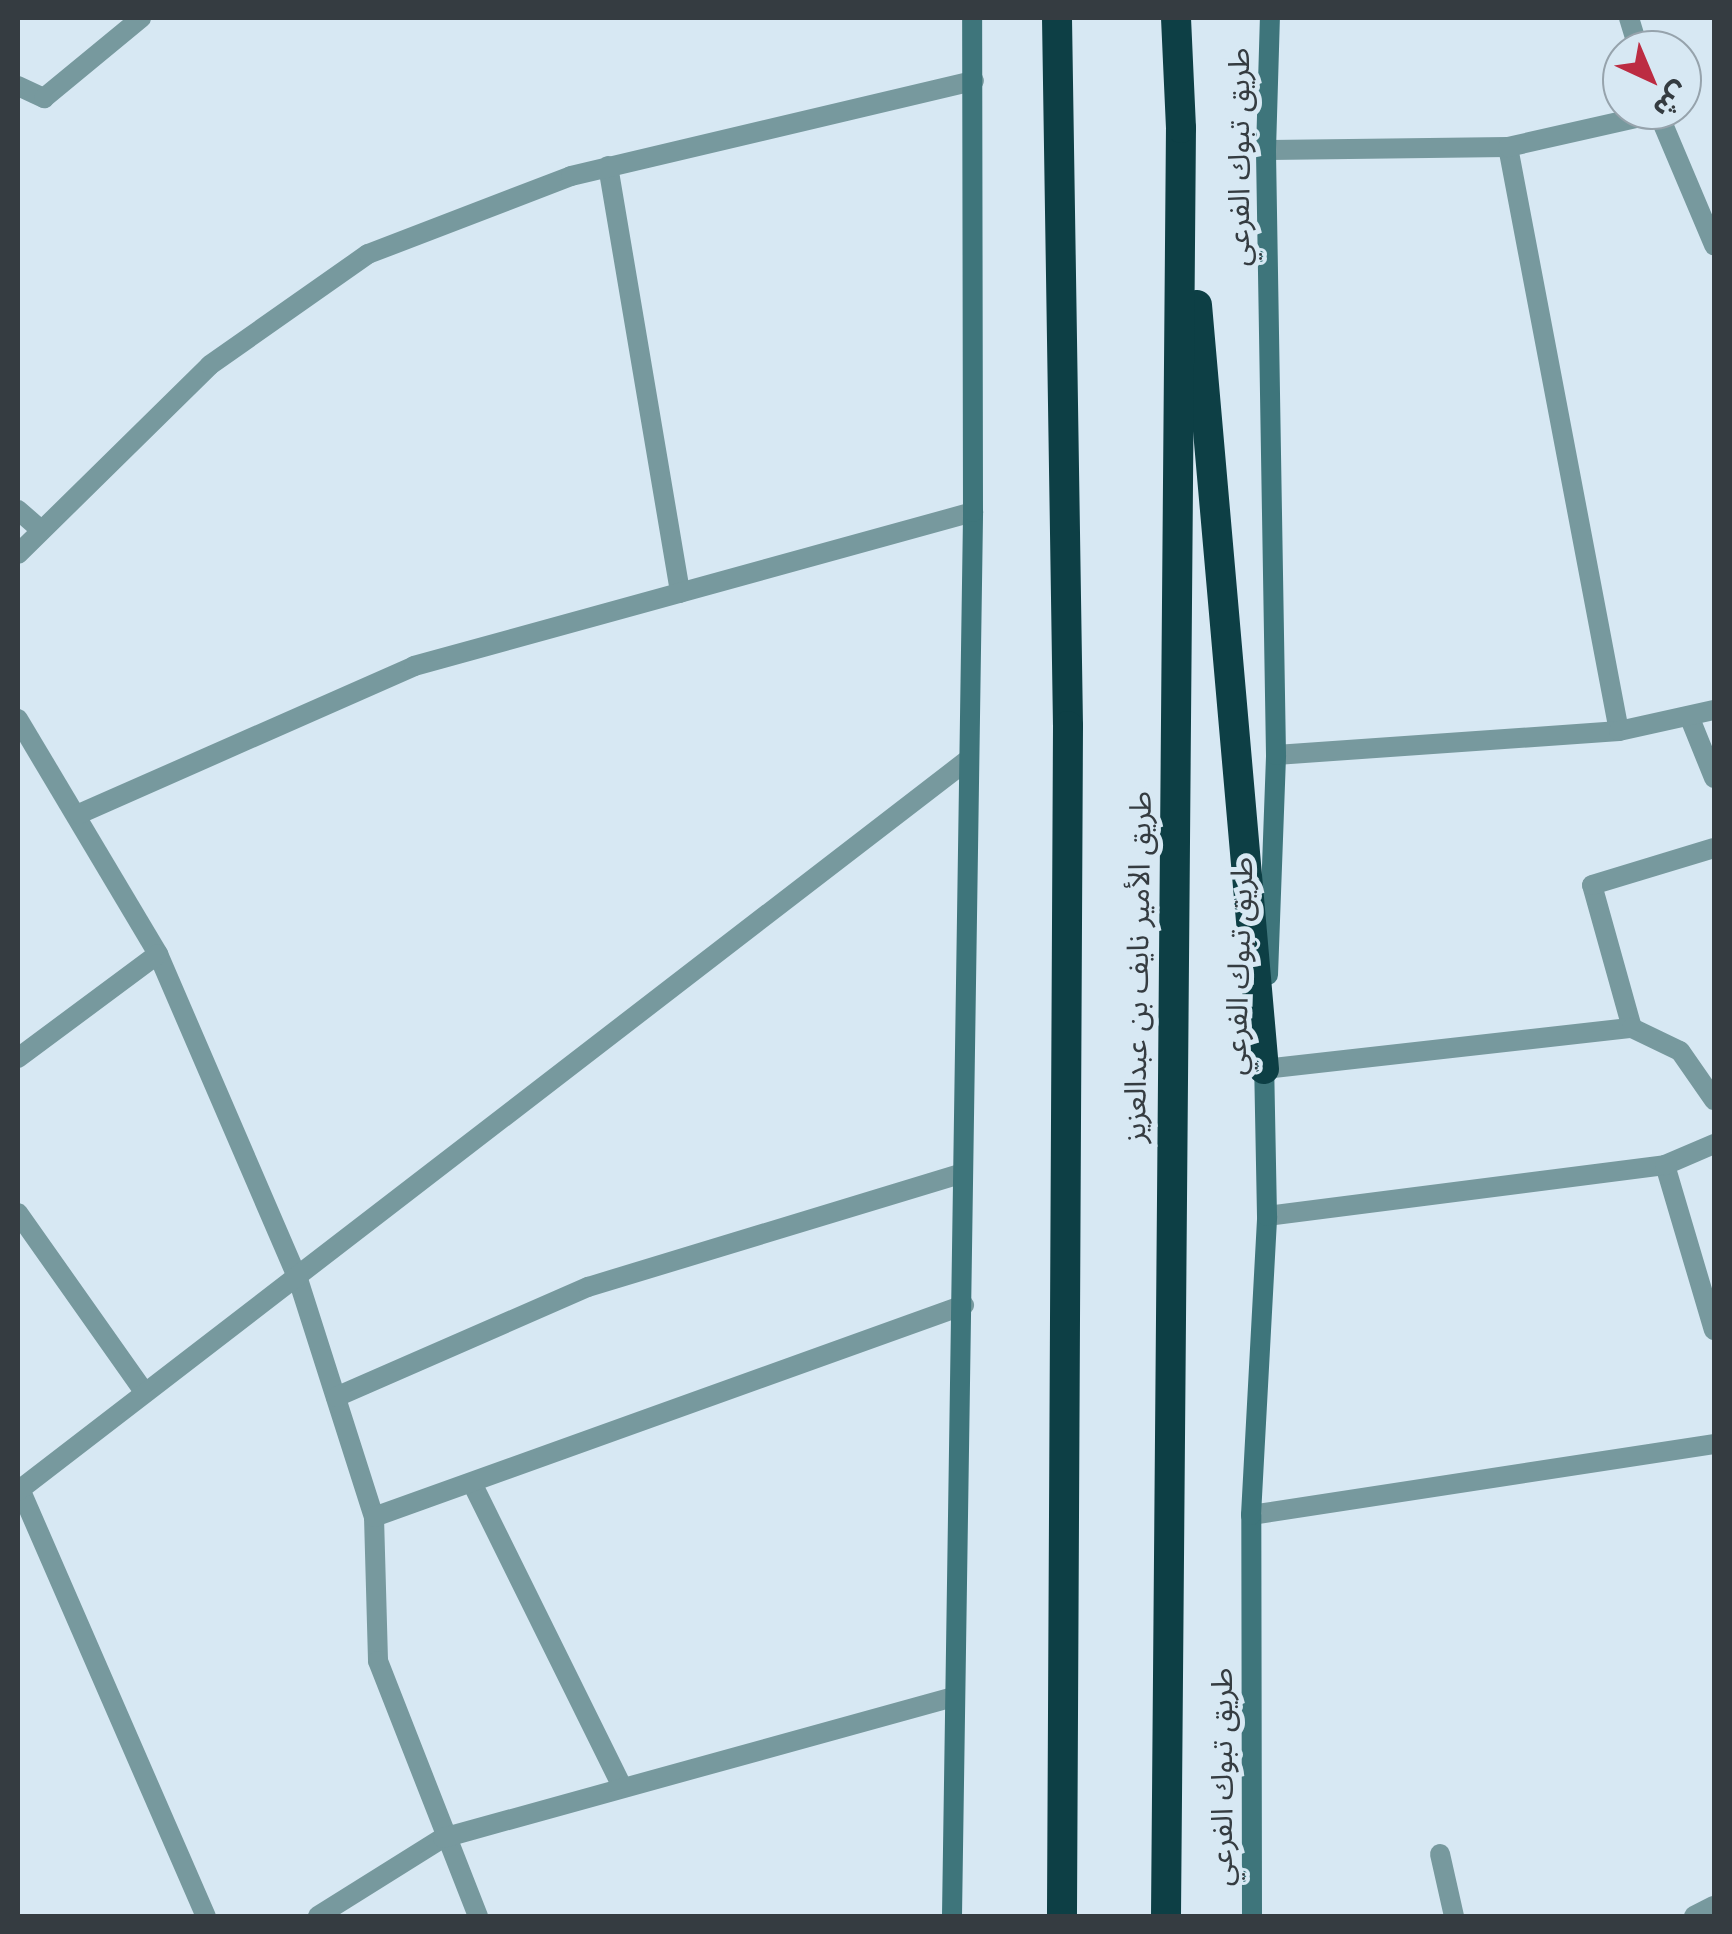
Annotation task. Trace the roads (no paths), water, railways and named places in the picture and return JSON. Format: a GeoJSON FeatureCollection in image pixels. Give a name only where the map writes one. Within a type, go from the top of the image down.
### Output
{"type":"FeatureCollection","features":[{"type":"Feature","properties":{"kind":"highway"},"geometry":{"type":"LineString","coordinates":[[1057,18],[1068,726],[1062,1916]]}},
{"type":"Feature","properties":{"kind":"highway","name":"طريق الأمير نايف بن عبدالعزيز"},"geometry":{"type":"LineString","coordinates":[[1166,1916],[1182,128],[1176,18]]}},
{"type":"Feature","properties":{"kind":"highway"},"geometry":{"type":"LineString","coordinates":[[1188,18],[1182,128],[1264,1070]]}},
{"type":"Feature","properties":{"kind":"main road"},"geometry":{"type":"LineString","coordinates":[[950,1916],[964,1305],[961,1174],[973,512],[972,18]]}},
{"type":"Feature","properties":{"kind":"main road","name":"طريق تبوك الفرعي"},"geometry":{"type":"LineString","coordinates":[[1252,1916],[1251,1515],[1267,1216],[1264,1070],[1276,755],[1266,150],[1270,18]]}},
{"type":"Feature","properties":{"kind":"street"},"geometry":{"type":"LineString","coordinates":[[18,86],[44,98],[141,18]]}},
{"type":"Feature","properties":{"kind":"street"},"geometry":{"type":"LineString","coordinates":[[18,554],[210,365],[368,254],[608,166],[974,81]]}},
{"type":"Feature","properties":{"kind":"street"},"geometry":{"type":"LineString","coordinates":[[1266,150],[1508,147],[1602,125]]}},
{"type":"Feature","properties":{"kind":"street"},"geometry":{"type":"LineString","coordinates":[[1666,130],[1714,245]]}},
{"type":"Feature","properties":{"kind":"street"},"geometry":{"type":"LineString","coordinates":[[1508,147],[1619,731]]}},
{"type":"Feature","properties":{"kind":"street"},"geometry":{"type":"LineString","coordinates":[[608,166],[680,593]]}},
{"type":"Feature","properties":{"kind":"street"},"geometry":{"type":"LineString","coordinates":[[18,510],[41,530]]}},
{"type":"Feature","properties":{"kind":"street"},"geometry":{"type":"LineString","coordinates":[[79,814],[414,666],[973,512]]}},
{"type":"Feature","properties":{"kind":"street"},"geometry":{"type":"LineString","coordinates":[[1276,755],[1619,731],[1714,710]]}},
{"type":"Feature","properties":{"kind":"street"},"geometry":{"type":"LineString","coordinates":[[1689,716],[1714,778]]}},
{"type":"Feature","properties":{"kind":"street"},"geometry":{"type":"LineString","coordinates":[[18,719],[79,814],[158,954],[297,1276],[374,1517],[378,1661],[443,1838],[478,1916]]}},
{"type":"Feature","properties":{"kind":"street"},"geometry":{"type":"LineString","coordinates":[[206,1916],[19,1490],[969,759]]}},
{"type":"Feature","properties":{"kind":"street"},"geometry":{"type":"LineString","coordinates":[[1632,1028],[1592,884],[1714,848]]}},
{"type":"Feature","properties":{"kind":"street"},"geometry":{"type":"LineString","coordinates":[[18,1058],[158,954]]}},
{"type":"Feature","properties":{"kind":"street"},"geometry":{"type":"LineString","coordinates":[[1264,1070],[1632,1028],[1680,1051],[1714,1100]]}},
{"type":"Feature","properties":{"kind":"street"},"geometry":{"type":"LineString","coordinates":[[1267,1216],[1665,1164],[1714,1144]]}},
{"type":"Feature","properties":{"kind":"street"},"geometry":{"type":"LineString","coordinates":[[1665,1164],[1714,1330]]}},
{"type":"Feature","properties":{"kind":"street"},"geometry":{"type":"LineString","coordinates":[[336,1397],[588,1287],[961,1174]]}},
{"type":"Feature","properties":{"kind":"street"},"geometry":{"type":"LineString","coordinates":[[18,1212],[145,1393]]}},
{"type":"Feature","properties":{"kind":"street"},"geometry":{"type":"LineString","coordinates":[[374,1517],[964,1305]]}},
{"type":"Feature","properties":{"kind":"street"},"geometry":{"type":"LineString","coordinates":[[1251,1515],[1714,1444]]}},
{"type":"Feature","properties":{"kind":"street"},"geometry":{"type":"LineString","coordinates":[[472,1483],[622,1786]]}},
{"type":"Feature","properties":{"kind":"street"},"geometry":{"type":"LineString","coordinates":[[318,1916],[443,1838],[953,1697]]}},
{"type":"Feature","properties":{"kind":"street"},"geometry":{"type":"LineString","coordinates":[[1440,1854],[1454,1916]]}},
{"type":"Feature","properties":{"kind":"street"},"geometry":{"type":"LineString","coordinates":[[1694,1916],[1714,1906]]}}]}
